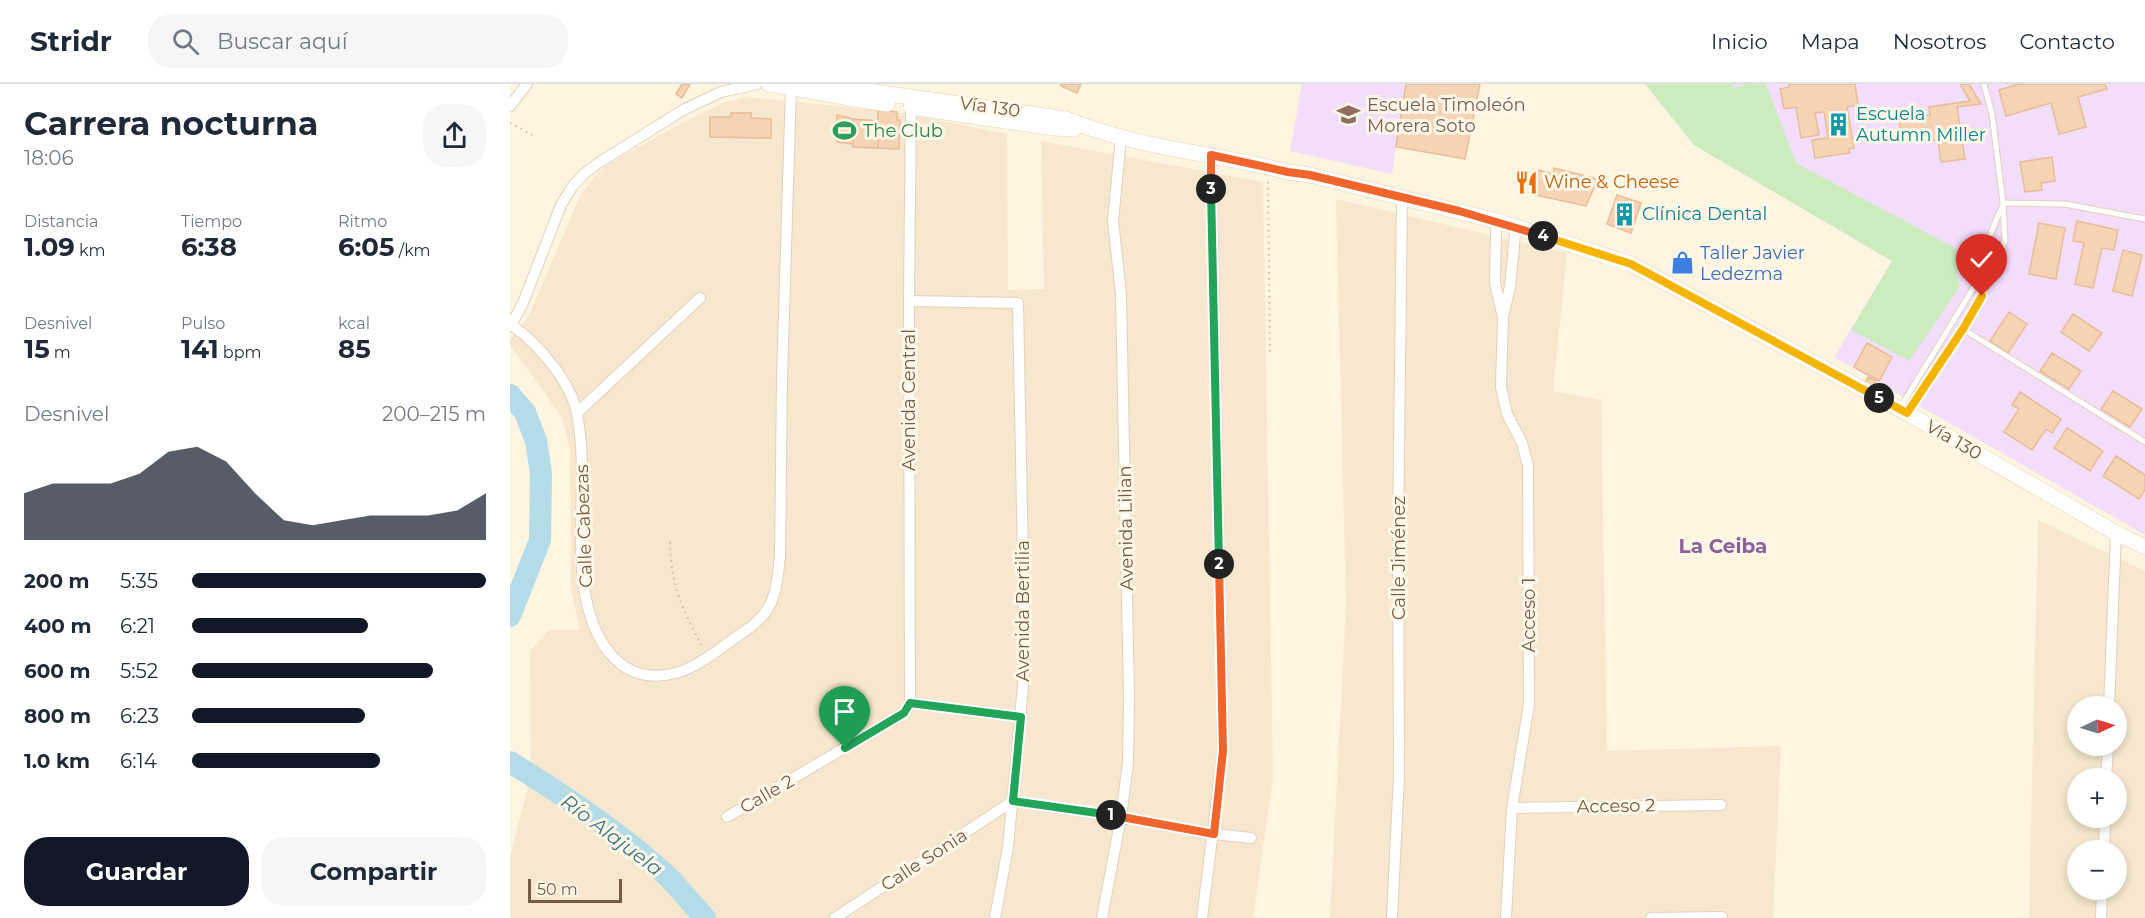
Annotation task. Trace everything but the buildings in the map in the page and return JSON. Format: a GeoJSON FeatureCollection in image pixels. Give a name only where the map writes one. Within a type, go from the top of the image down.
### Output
{"type":"FeatureCollection","features":[{"type":"Feature","properties":{"kind":"main road","name":"Vía 130"},"geometry":{"type":"LineString","coordinates":[[769,84],[816,91],[837,98],[910,102],[1053,128],[1091,129],[1269,167],[1288,172],[1309,186],[1497,221],[1631,264],[1903,411],[2116,533],[2145,547]]}},
{"type":"Feature","properties":{"kind":"main road","name":"Vía 130"},"geometry":{"type":"LineString","coordinates":[[1401,202],[1496,230],[1566,244]]}},
{"type":"Feature","properties":{"kind":"street"},"geometry":{"type":"LineString","coordinates":[[510,106],[526,84]]}},
{"type":"Feature","properties":{"kind":"street","name":"Calle Cabezas"},"geometry":{"type":"LineString","coordinates":[[757,84],[721,92],[683,110],[585,173],[561,205],[524,303],[511,325],[536,344],[572,397],[577,413],[582,455],[584,588],[605,650],[617,662],[633,672],[649,675],[677,673],[755,625],[766,613],[773,599],[780,556],[782,378],[791,87]]}},
{"type":"Feature","properties":{"kind":"street","name":"Avenida Central"},"geometry":{"type":"LineString","coordinates":[[910,102],[910,703]]}},
{"type":"Feature","properties":{"kind":"street","name":"Avenida Lilian"},"geometry":{"type":"LineString","coordinates":[[1102,918],[1121,817],[1128,763],[1129,697],[1121,294],[1113,221],[1121,137]]}},
{"type":"Feature","properties":{"kind":"street"},"geometry":{"type":"LineString","coordinates":[[1202,918],[1223,751],[1211,155]]}},
{"type":"Feature","properties":{"kind":"street","name":"Calle Jiménez"},"geometry":{"type":"LineString","coordinates":[[1392,918],[1399,776],[1401,202]]}},
{"type":"Feature","properties":{"kind":"street","name":"Acceso 1"},"geometry":{"type":"LineString","coordinates":[[1496,230],[1496,283],[1503,316]]}},
{"type":"Feature","properties":{"kind":"street","name":"Acceso 1"},"geometry":{"type":"LineString","coordinates":[[1506,918],[1512,808],[1529,704],[1528,465],[1522,443],[1507,414],[1501,387],[1503,316],[1510,288],[1515,234]]}},
{"type":"Feature","properties":{"kind":"street"},"geometry":{"type":"LineString","coordinates":[[577,413],[700,298]]}},
{"type":"Feature","properties":{"kind":"street","name":"Avenida Bertilia"},"geometry":{"type":"LineString","coordinates":[[909,301],[1018,303],[1025,664],[1008,847],[994,918]]}},
{"type":"Feature","properties":{"kind":"street"},"geometry":{"type":"LineString","coordinates":[[2109,696],[2116,533]]}},
{"type":"Feature","properties":{"kind":"street"},"geometry":{"type":"LineString","coordinates":[[910,703],[1021,717]]}},
{"type":"Feature","properties":{"kind":"street","name":"Calle 2"},"geometry":{"type":"LineString","coordinates":[[727,817],[904,713],[910,703]]}},
{"type":"Feature","properties":{"kind":"street"},"geometry":{"type":"LineString","coordinates":[[1013,801],[1251,838]]}},
{"type":"Feature","properties":{"kind":"street","name":"Calle Sonia"},"geometry":{"type":"LineString","coordinates":[[835,918],[1013,801]]}},
{"type":"Feature","properties":{"kind":"street","name":"Acceso 2"},"geometry":{"type":"LineString","coordinates":[[1512,808],[1720,805]]}},
{"type":"Feature","properties":{"kind":"street"},"geometry":{"type":"LineString","coordinates":[[2101,918],[2102,900]]}},
{"type":"Feature","properties":{"kind":"street"},"geometry":{"type":"LineString","coordinates":[[1651,918],[1722,917]]}},
{"type":"Feature","properties":{"kind":"lane"},"geometry":{"type":"LineString","coordinates":[[1903,411],[1963,329],[1982,296],[2005,241],[2003,203],[1992,114],[1984,84]]}},
{"type":"Feature","properties":{"kind":"lane"},"geometry":{"type":"LineString","coordinates":[[2003,203],[2065,204],[2145,219]]}},
{"type":"Feature","properties":{"kind":"lane"},"geometry":{"type":"LineString","coordinates":[[1903,411],[1980,277],[1991,229],[2003,203]]}},
{"type":"Feature","properties":{"kind":"lane"},"geometry":{"type":"LineString","coordinates":[[1963,329],[2145,442]]}},
{"type":"Feature","properties":{"kind":"path"},"geometry":{"type":"LineString","coordinates":[[510,123],[532,135]]}},
{"type":"Feature","properties":{"kind":"path"},"geometry":{"type":"LineString","coordinates":[[1269,167],[1270,355]]}},
{"type":"Feature","properties":{"kind":"path"},"geometry":{"type":"LineString","coordinates":[[670,542],[671,564],[678,597],[707,656]]}},
{"type":"Feature","properties":{"kind":"shaded area","name":"Escuela Timoleón Morera Soto"},"geometry":{"type":"Polygon","coordinates":[[[1302,84],[1406,84],[1392,174],[1290,151],[1302,84]]]}},
{"type":"Feature","properties":{"kind":"shaded area"},"geometry":{"type":"Polygon","coordinates":[[[1645,84],[2145,84],[2145,535],[1834,357],[1892,261],[1694,145],[1645,84]]]}},
{"type":"Feature","properties":{"kind":"shaded area"},"geometry":{"type":"Polygon","coordinates":[[[746,97],[897,112],[1007,134],[1008,290],[1044,289],[1041,141],[1263,182],[1273,778],[1253,918],[510,918],[510,856],[531,775],[530,651],[549,630],[580,630],[571,590],[570,449],[562,417],[510,345],[510,339],[528,318],[580,196],[596,175],[610,163],[693,117],[725,102],[746,97]]]}},
{"type":"Feature","properties":{"kind":"shaded area"},"geometry":{"type":"Polygon","coordinates":[[[1336,199],[1567,253],[1553,391],[1601,400],[1607,751],[1781,746],[1773,918],[1330,918],[1346,604],[1336,199]]]}},
{"type":"Feature","properties":{"kind":"shaded area"},"geometry":{"type":"Polygon","coordinates":[[[2038,520],[2145,571],[2145,918],[2029,918],[2038,520]]]}},
{"type":"Feature","properties":{"kind":"green space"},"geometry":{"type":"Polygon","coordinates":[[[1645,84],[1731,84],[1732,88],[1748,84],[1766,84],[1796,163],[1955,248],[1959,288],[1909,361],[1851,330],[1892,261],[1694,145],[1645,84]]]}},
{"type":"Feature","properties":{"kind":"waterway","name":"Río Alajuela"},"geometry":{"type":"LineString","coordinates":[[510,395],[525,412],[536,441],[541,473],[540,540],[510,616]]}},
{"type":"Feature","properties":{"kind":"waterway","name":"Río Alajuela"},"geometry":{"type":"LineString","coordinates":[[510,762],[570,801],[628,843],[669,878],[705,918]]}},
{"type":"Feature","properties":{"kind":"place","name":"Escuela Timoleón Morera Soto"},"geometry":{"type":"Point","coordinates":[1349,115]}},
{"type":"Feature","properties":{"kind":"place","name":"Escuela Autumn Miller"},"geometry":{"type":"Point","coordinates":[1838,124]}},
{"type":"Feature","properties":{"kind":"place","name":"The Club"},"geometry":{"type":"Point","coordinates":[845,131]}},
{"type":"Feature","properties":{"kind":"place","name":"Wine & Cheese"},"geometry":{"type":"Point","coordinates":[1526,182]}},
{"type":"Feature","properties":{"kind":"place","name":"Clínica Dental"},"geometry":{"type":"Point","coordinates":[1624,214]}},
{"type":"Feature","properties":{"kind":"place","name":"Taller Javier Ledezma"},"geometry":{"type":"Point","coordinates":[1682,263]}},
{"type":"Feature","properties":{"kind":"district","name":"La Ceiba"},"geometry":{"type":"Point","coordinates":[1723,546]}},
{"type":"Feature","properties":{"kind":"route"},"geometry":{"type":"LineString","coordinates":[[845,748],[904,713],[910,703],[1021,717],[1013,801],[1214,834],[1223,751],[1211,155],[1310,175],[1459,211],[1631,264],[1907,413],[1963,329],[1982,296]]}}]}
